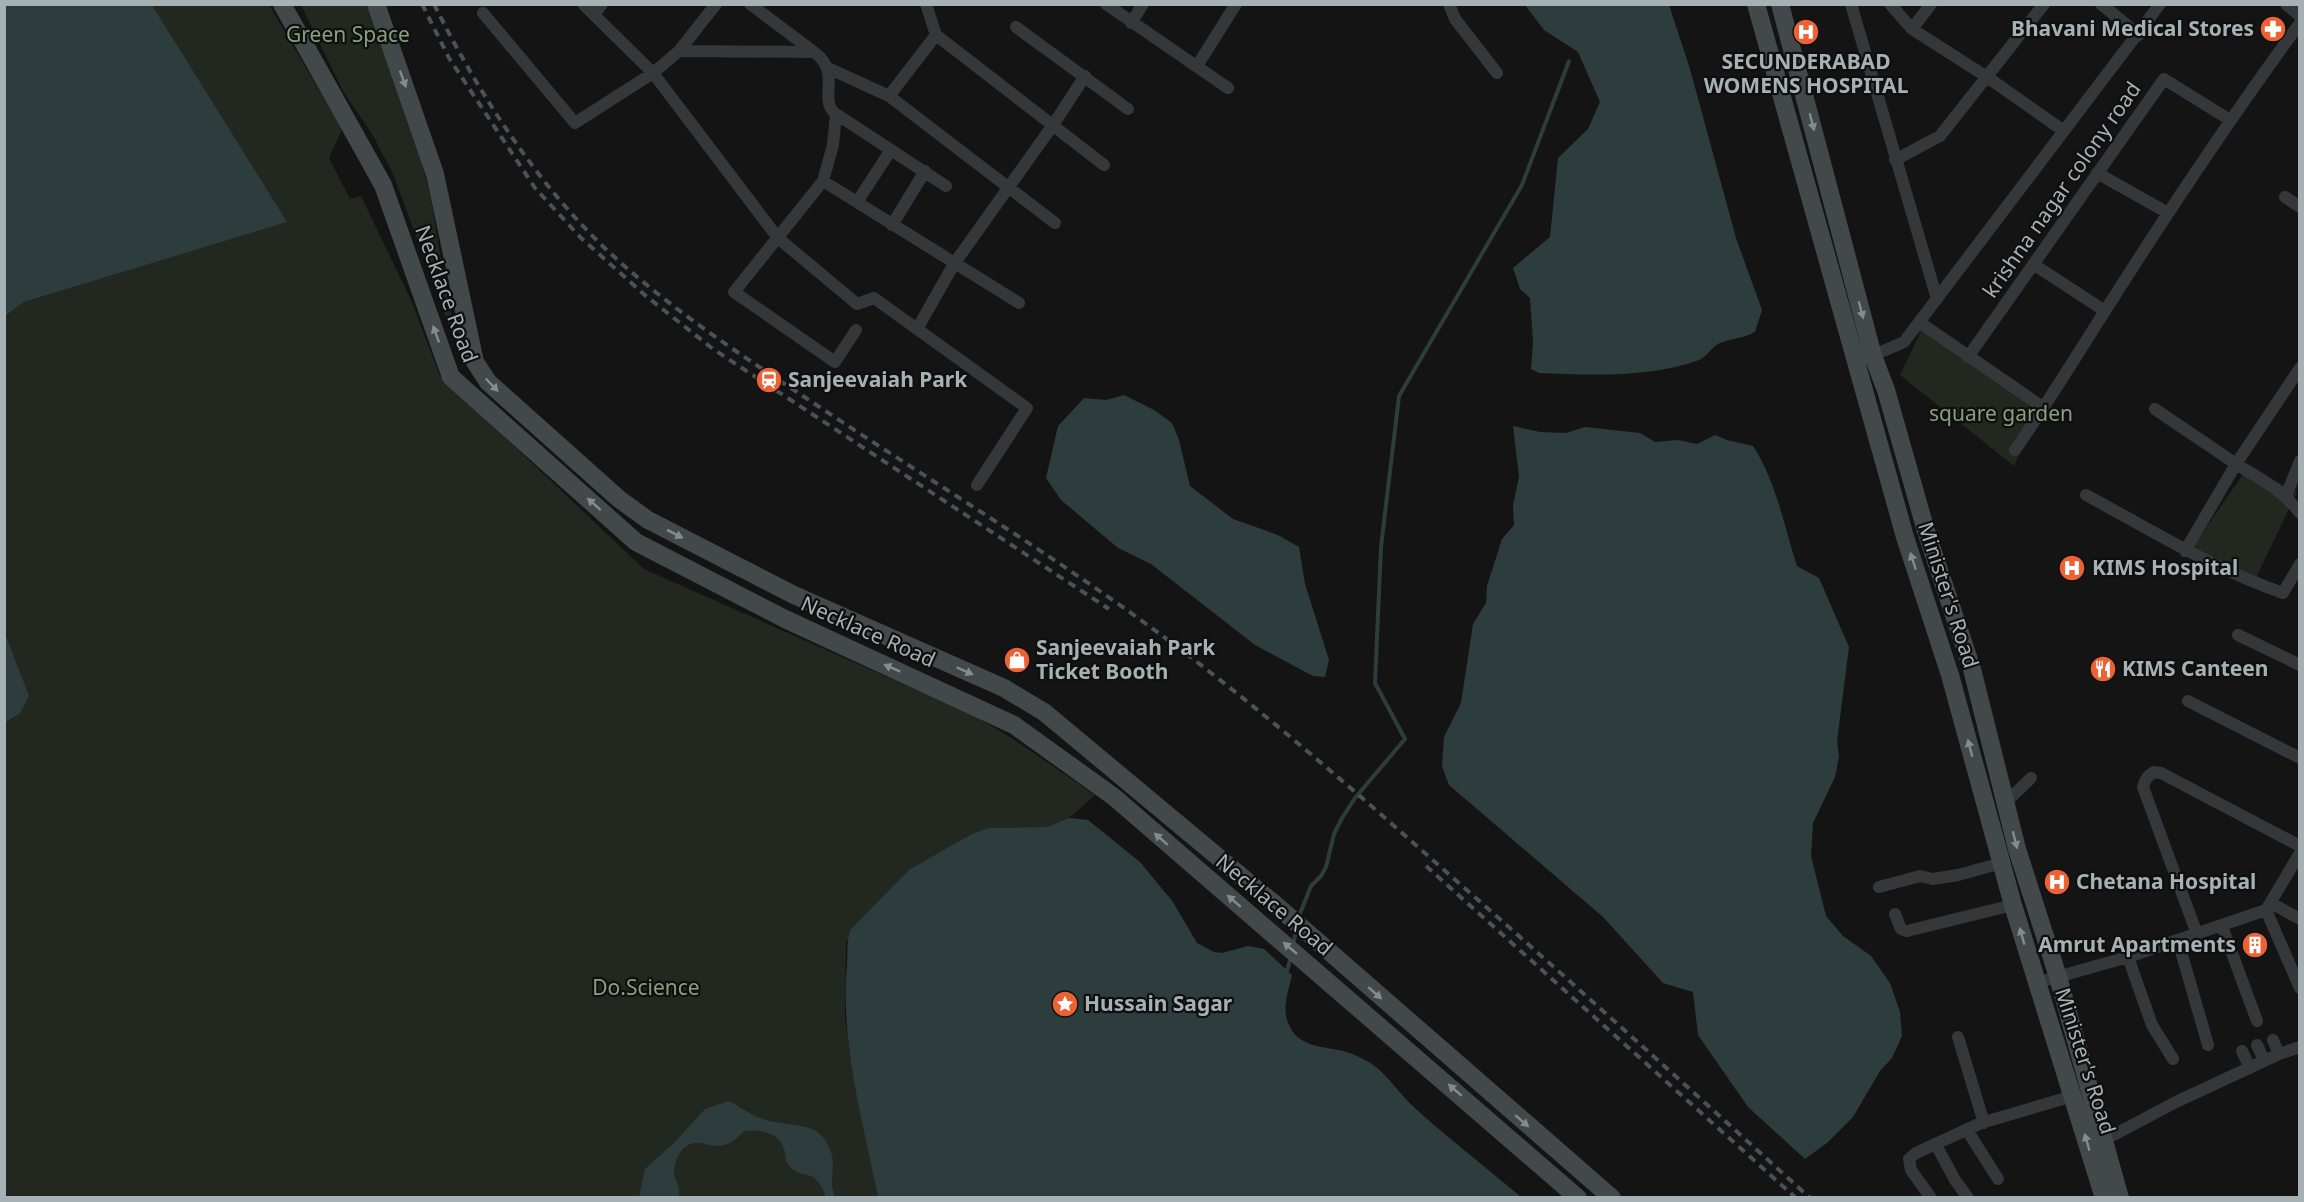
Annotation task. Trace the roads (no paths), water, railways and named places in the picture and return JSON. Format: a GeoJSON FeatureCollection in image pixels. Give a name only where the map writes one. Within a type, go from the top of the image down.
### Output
{"type":"FeatureCollection","features":[{"type":"Feature","properties":{"kind":"main road","name":"Necklace Road"},"geometry":{"type":"LineString","coordinates":[[282,4],[383,184],[451,377],[636,542],[786,619],[1014,725],[1114,798],[1578,1197]]}},
{"type":"Feature","properties":{"kind":"main road","name":"Necklace Road"},"geometry":{"type":"LineString","coordinates":[[376,4],[435,174],[475,362],[488,382],[619,499],[648,520],[794,596],[1004,688],[1062,727],[1277,906],[1612,1197]]}},
{"type":"Feature","properties":{"kind":"main road","name":"Minister's Road"},"geometry":{"type":"LineString","coordinates":[[1756,4],[1854,362],[1905,537],[1950,675],[2036,983],[2104,1197]]}},
{"type":"Feature","properties":{"kind":"main road","name":"Minister's Road"},"geometry":{"type":"LineString","coordinates":[[1780,4],[1874,356],[1886,390],[1926,531],[1972,669],[2017,849],[2058,977],[2120,1197]]}},
{"type":"Feature","properties":{"kind":"main road"},"geometry":{"type":"LineString","coordinates":[[451,377],[475,362]]}},
{"type":"Feature","properties":{"kind":"main road"},"geometry":{"type":"LineString","coordinates":[[636,542],[648,520]]}},
{"type":"Feature","properties":{"kind":"main road"},"geometry":{"type":"LineString","coordinates":[[1014,725],[1030,704]]}},
{"type":"Feature","properties":{"kind":"street"},"geometry":{"type":"LineString","coordinates":[[583,4],[653,73],[778,238],[857,304],[874,298],[1027,408],[977,485]]}},
{"type":"Feature","properties":{"kind":"street"},"geometry":{"type":"LineString","coordinates":[[594,15],[602,4]]}},
{"type":"Feature","properties":{"kind":"street"},"geometry":{"type":"LineString","coordinates":[[483,13],[575,123],[653,73],[679,51],[716,4]]}},
{"type":"Feature","properties":{"kind":"street"},"geometry":{"type":"LineString","coordinates":[[750,4],[825,62],[828,68],[829,105],[836,114],[946,186]]}},
{"type":"Feature","properties":{"kind":"street"},"geometry":{"type":"LineString","coordinates":[[926,4],[936,35],[1104,165]]}},
{"type":"Feature","properties":{"kind":"street"},"geometry":{"type":"LineString","coordinates":[[1106,4],[1228,88]]}},
{"type":"Feature","properties":{"kind":"street"},"geometry":{"type":"LineString","coordinates":[[1131,23],[1143,4]]}},
{"type":"Feature","properties":{"kind":"street"},"geometry":{"type":"LineString","coordinates":[[1197,66],[1236,4]]}},
{"type":"Feature","properties":{"kind":"street"},"geometry":{"type":"LineString","coordinates":[[1449,4],[1455,19],[1497,73]]}},
{"type":"Feature","properties":{"kind":"street"},"geometry":{"type":"LineString","coordinates":[[1890,4],[1912,29],[1987,77],[2064,131]]}},
{"type":"Feature","properties":{"kind":"street"},"geometry":{"type":"LineString","coordinates":[[1912,29],[1931,4]]}},
{"type":"Feature","properties":{"kind":"street"},"geometry":{"type":"LineString","coordinates":[[1895,160],[1940,136],[2044,4]]}},
{"type":"Feature","properties":{"kind":"street"},"geometry":{"type":"LineString","coordinates":[[2101,4],[2139,34]]}},
{"type":"Feature","properties":{"kind":"street"},"geometry":{"type":"LineString","coordinates":[[1854,362],[1874,356],[1904,342],[2160,4]]}},
{"type":"Feature","properties":{"kind":"street"},"geometry":{"type":"LineString","coordinates":[[2288,4],[2300,14]]}},
{"type":"Feature","properties":{"kind":"street"},"geometry":{"type":"LineString","coordinates":[[1853,5],[1895,160],[1937,299]]}},
{"type":"Feature","properties":{"kind":"street"},"geometry":{"type":"LineString","coordinates":[[2015,450],[2230,120],[2300,23]]}},
{"type":"Feature","properties":{"kind":"street"},"geometry":{"type":"LineString","coordinates":[[1016,27],[1128,109]]}},
{"type":"Feature","properties":{"kind":"street"},"geometry":{"type":"LineString","coordinates":[[889,96],[936,35]]}},
{"type":"Feature","properties":{"kind":"street"},"geometry":{"type":"LineString","coordinates":[[679,51],[814,52]]}},
{"type":"Feature","properties":{"kind":"street"},"geometry":{"type":"LineString","coordinates":[[828,68],[889,96],[1056,223]]}},
{"type":"Feature","properties":{"kind":"street"},"geometry":{"type":"LineString","coordinates":[[917,329],[954,264],[1085,76]]}},
{"type":"Feature","properties":{"kind":"street","name":"krishna nagar colony road"},"geometry":{"type":"LineString","coordinates":[[1968,357],[2164,80],[2230,120]]}},
{"type":"Feature","properties":{"kind":"street"},"geometry":{"type":"LineString","coordinates":[[836,114],[833,145],[823,181],[734,292],[835,362],[856,330]]}},
{"type":"Feature","properties":{"kind":"street"},"geometry":{"type":"LineString","coordinates":[[857,202],[891,150]]}},
{"type":"Feature","properties":{"kind":"street"},"geometry":{"type":"LineString","coordinates":[[892,225],[925,171]]}},
{"type":"Feature","properties":{"kind":"street"},"geometry":{"type":"LineString","coordinates":[[2097,173],[2168,213]]}},
{"type":"Feature","properties":{"kind":"street"},"geometry":{"type":"LineString","coordinates":[[823,181],[1019,303]]}},
{"type":"Feature","properties":{"kind":"street"},"geometry":{"type":"LineString","coordinates":[[2285,197],[2300,207]]}},
{"type":"Feature","properties":{"kind":"street"},"geometry":{"type":"LineString","coordinates":[[2033,264],[2105,311]]}},
{"type":"Feature","properties":{"kind":"street"},"geometry":{"type":"LineString","coordinates":[[1920,322],[2044,408]]}},
{"type":"Feature","properties":{"kind":"street"},"geometry":{"type":"LineString","coordinates":[[2185,551],[2236,464],[2300,368]]}},
{"type":"Feature","properties":{"kind":"street"},"geometry":{"type":"LineString","coordinates":[[2155,409],[2236,464],[2272,484],[2300,513]]}},
{"type":"Feature","properties":{"kind":"street"},"geometry":{"type":"LineString","coordinates":[[2286,496],[2300,460]]}},
{"type":"Feature","properties":{"kind":"street"},"geometry":{"type":"LineString","coordinates":[[2086,495],[2185,551],[2257,584],[2283,593],[2300,564]]}},
{"type":"Feature","properties":{"kind":"street"},"geometry":{"type":"LineString","coordinates":[[2238,635],[2300,665]]}},
{"type":"Feature","properties":{"kind":"street"},"geometry":{"type":"LineString","coordinates":[[2188,700],[2300,758]]}},
{"type":"Feature","properties":{"kind":"street"},"geometry":{"type":"LineString","coordinates":[[2197,934],[2143,787],[2149,775],[2154,772],[2161,773],[2300,846]]}},
{"type":"Feature","properties":{"kind":"street"},"geometry":{"type":"LineString","coordinates":[[2005,803],[2031,778]]}},
{"type":"Feature","properties":{"kind":"street"},"geometry":{"type":"LineString","coordinates":[[2036,983],[2128,957],[2222,926],[2269,907],[2300,853]]}},
{"type":"Feature","properties":{"kind":"street"},"geometry":{"type":"LineString","coordinates":[[1879,887],[1920,876],[1934,879],[1950,877],[2001,863]]}},
{"type":"Feature","properties":{"kind":"street"},"geometry":{"type":"LineString","coordinates":[[1895,914],[1900,929],[1906,931],[2013,905]]}},
{"type":"Feature","properties":{"kind":"street"},"geometry":{"type":"LineString","coordinates":[[2269,907],[2300,919]]}},
{"type":"Feature","properties":{"kind":"street"},"geometry":{"type":"LineString","coordinates":[[2269,907],[2300,988]]}},
{"type":"Feature","properties":{"kind":"street"},"geometry":{"type":"LineString","coordinates":[[2222,926],[2257,1021]]}},
{"type":"Feature","properties":{"kind":"street"},"geometry":{"type":"LineString","coordinates":[[2178,940],[2208,1045]]}},
{"type":"Feature","properties":{"kind":"street"},"geometry":{"type":"LineString","coordinates":[[2128,957],[2152,1025],[2173,1059]]}},
{"type":"Feature","properties":{"kind":"street"},"geometry":{"type":"LineString","coordinates":[[1958,1037],[1984,1122]]}},
{"type":"Feature","properties":{"kind":"street"},"geometry":{"type":"LineString","coordinates":[[2273,1040],[2279,1054]]}},
{"type":"Feature","properties":{"kind":"street"},"geometry":{"type":"LineString","coordinates":[[2257,1045],[2264,1060]]}},
{"type":"Feature","properties":{"kind":"street"},"geometry":{"type":"LineString","coordinates":[[2104,1140],[2264,1060],[2300,1047]]}},
{"type":"Feature","properties":{"kind":"street"},"geometry":{"type":"LineString","coordinates":[[2242,1051],[2250,1068]]}},
{"type":"Feature","properties":{"kind":"street"},"geometry":{"type":"LineString","coordinates":[[1932,1197],[1911,1170],[1909,1159],[1916,1153],[1984,1122],[2073,1096]]}},
{"type":"Feature","properties":{"kind":"street"},"geometry":{"type":"LineString","coordinates":[[1967,1130],[1998,1179]]}},
{"type":"Feature","properties":{"kind":"street"},"geometry":{"type":"LineString","coordinates":[[1936,1145],[1955,1180],[1968,1197]]}},
{"type":"Feature","properties":{"kind":"waterway"},"geometry":{"type":"LineString","coordinates":[[1299,916],[1311,886],[1326,867],[1334,834],[1342,818],[1355,798],[1405,739],[1375,683],[1381,547],[1399,396],[1522,185],[1569,61]]}},
{"type":"Feature","properties":{"kind":"waterway"},"geometry":{"type":"LineString","coordinates":[[1293,946],[1296,930]]}},
{"type":"Feature","properties":{"kind":"waterway"},"geometry":{"type":"LineString","coordinates":[[1286,975],[1291,956]]}},
{"type":"Feature","properties":{"kind":"railway"},"geometry":{"type":"LineString","coordinates":[[422,4],[449,58],[535,188],[581,238],[646,296],[713,349],[1109,609]]}},
{"type":"Feature","properties":{"kind":"railway"},"geometry":{"type":"LineString","coordinates":[[434,4],[470,70],[511,136],[558,198],[583,226],[632,273],[681,312],[732,348],[1110,598],[1238,694],[1392,824],[1810,1198]]}},
{"type":"Feature","properties":{"kind":"railway"},"geometry":{"type":"LineString","coordinates":[[1426,866],[1796,1198]]}},
{"type":"Feature","properties":{"kind":"place","name":"Bhavani Medical Stores"},"geometry":{"type":"Point","coordinates":[2273,29]}},
{"type":"Feature","properties":{"kind":"place","name":"SECUNDERABAD WOMENS HOSPITAL"},"geometry":{"type":"Point","coordinates":[1806,32]}},
{"type":"Feature","properties":{"kind":"place","name":"Sanjeevaiah Park"},"geometry":{"type":"Point","coordinates":[769,380]}},
{"type":"Feature","properties":{"kind":"place","name":"KIMS Hospital"},"geometry":{"type":"Point","coordinates":[2072,568]}},
{"type":"Feature","properties":{"kind":"place","name":"Sanjeevaiah Park Ticket Booth"},"geometry":{"type":"Point","coordinates":[1017,660]}},
{"type":"Feature","properties":{"kind":"place","name":"KIMS Canteen"},"geometry":{"type":"Point","coordinates":[2103,669]}},
{"type":"Feature","properties":{"kind":"place","name":"Chetana Hospital"},"geometry":{"type":"Point","coordinates":[2057,882]}},
{"type":"Feature","properties":{"kind":"place","name":"Amrut Apartments"},"geometry":{"type":"Point","coordinates":[2255,945]}},
{"type":"Feature","properties":{"kind":"place","name":"Hussain Sagar"},"geometry":{"type":"Point","coordinates":[1065,1004]}},
{"type":"Feature","properties":{"kind":"park label","name":"Green Space"},"geometry":{"type":"Point","coordinates":[348,35]}},
{"type":"Feature","properties":{"kind":"park label","name":"square garden"},"geometry":{"type":"Point","coordinates":[2001,414]}},
{"type":"Feature","properties":{"kind":"park label","name":"Do.Science"},"geometry":{"type":"Point","coordinates":[646,988]}}]}
